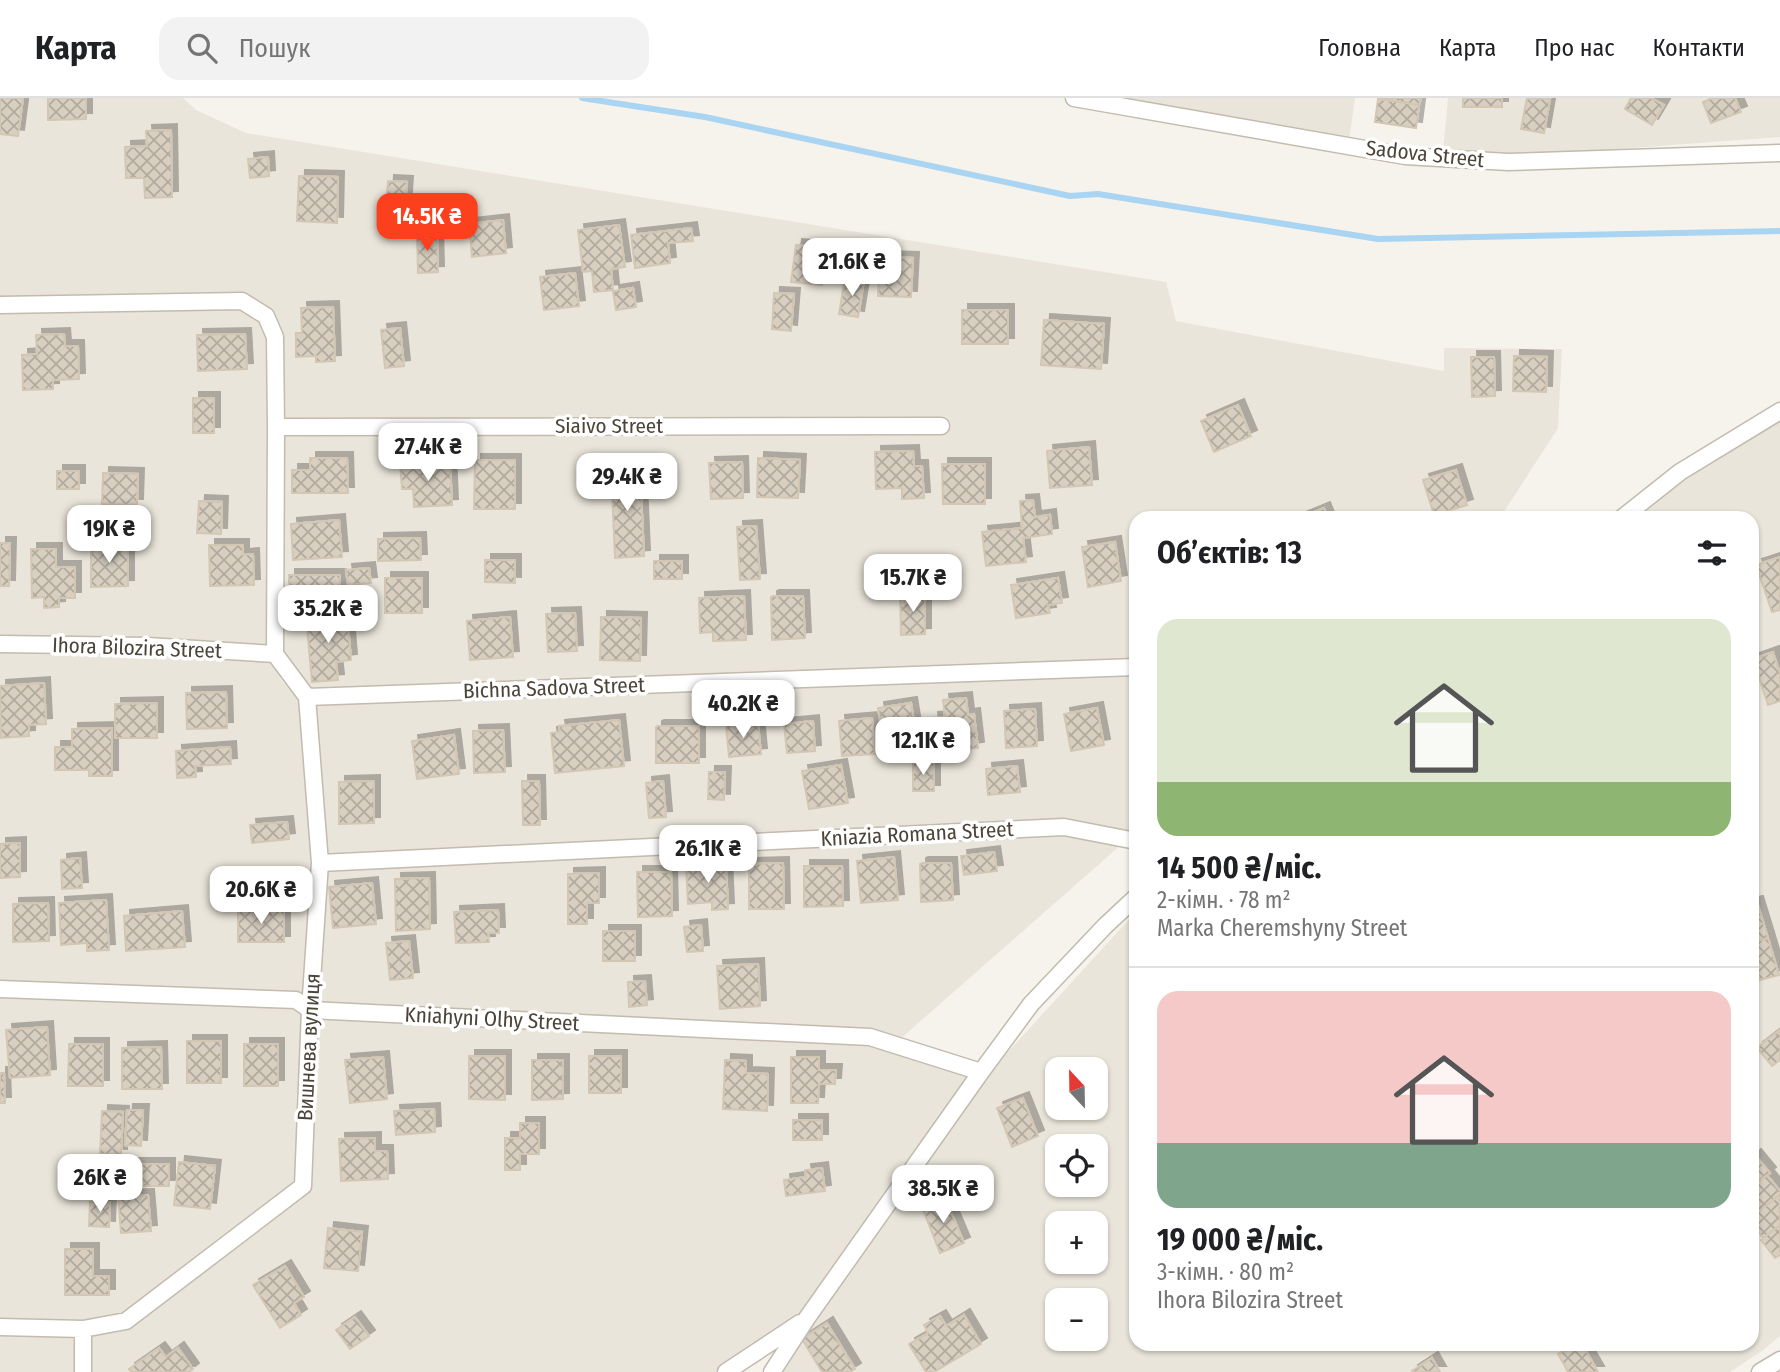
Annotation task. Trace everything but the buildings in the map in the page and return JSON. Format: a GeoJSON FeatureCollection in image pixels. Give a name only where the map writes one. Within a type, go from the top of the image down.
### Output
{"type":"FeatureCollection","features":[{"type":"Feature","properties":{"kind":"street","name":"Sadova Street"},"geometry":{"type":"LineString","coordinates":[[1074,98],[1405,156],[1508,162],[1780,153]]}},
{"type":"Feature","properties":{"kind":"street"},"geometry":{"type":"LineString","coordinates":[[0,305],[242,301],[266,316],[275,337],[275,654],[307,698]]}},
{"type":"Feature","properties":{"kind":"street"},"geometry":{"type":"LineString","coordinates":[[1631,511],[1679,472],[1780,411]]}},
{"type":"Feature","properties":{"kind":"street","name":"Siaivo Street"},"geometry":{"type":"LineString","coordinates":[[276,427],[942,426]]}},
{"type":"Feature","properties":{"kind":"street","name":"Ihora Bilozira Street"},"geometry":{"type":"LineString","coordinates":[[0,644],[148,646],[275,654]]}},
{"type":"Feature","properties":{"kind":"street","name":"Bichna Sadova Street"},"geometry":{"type":"LineString","coordinates":[[307,698],[1129,667]]}},
{"type":"Feature","properties":{"kind":"street","name":"Вишнева вулиця"},"geometry":{"type":"LineString","coordinates":[[83,1329],[126,1321],[303,1186],[310,1010],[320,863],[307,698]]}},
{"type":"Feature","properties":{"kind":"street","name":"Kniazia Romana Street"},"geometry":{"type":"LineString","coordinates":[[320,863],[1063,827],[1129,840]]}},
{"type":"Feature","properties":{"kind":"street"},"geometry":{"type":"LineString","coordinates":[[772,1372],[807,1318],[1031,1004],[1129,904]]}},
{"type":"Feature","properties":{"kind":"street","name":"Kniahyni Olhy Street"},"geometry":{"type":"LineString","coordinates":[[0,989],[296,1000],[310,1010],[870,1037],[981,1072]]}},
{"type":"Feature","properties":{"kind":"street"},"geometry":{"type":"LineString","coordinates":[[726,1372],[807,1318]]}},
{"type":"Feature","properties":{"kind":"street"},"geometry":{"type":"LineString","coordinates":[[0,1327],[83,1329],[83,1372]]}},
{"type":"Feature","properties":{"kind":"street"},"geometry":{"type":"LineString","coordinates":[[1760,1372],[1780,1360]]}},
{"type":"Feature","properties":{"kind":"shaded area"},"geometry":{"type":"Polygon","coordinates":[[[0,98],[183,98],[196,110],[246,133],[1166,282],[1176,321],[1444,371],[1444,348],[1562,349],[1558,428],[1505,511],[1129,511],[1129,662],[307,692],[280,652],[281,348],[258,304],[0,299],[0,98]]]}},
{"type":"Feature","properties":{"kind":"shaded area"},"geometry":{"type":"Polygon","coordinates":[[[1107,98],[1355,98],[1349,141],[1107,98]]]}},
{"type":"Feature","properties":{"kind":"shaded area"},"geometry":{"type":"Polygon","coordinates":[[[1448,98],[1780,98],[1780,137],[1524,156],[1443,153],[1448,98]]]}},
{"type":"Feature","properties":{"kind":"shaded area"},"geometry":{"type":"Polygon","coordinates":[[[244,310],[260,322],[268,339],[269,648],[0,638],[0,311],[244,310]]]}},
{"type":"Feature","properties":{"kind":"shaded area"},"geometry":{"type":"Polygon","coordinates":[[[1780,418],[1780,1336],[1730,1372],[779,1372],[985,1077],[1129,920],[1129,1351],[1759,1351],[1759,511],[1640,511],[1684,477],[1780,418]]]}},
{"type":"Feature","properties":{"kind":"shaded area"},"geometry":{"type":"Polygon","coordinates":[[[0,650],[145,652],[271,659],[282,681],[298,698],[302,709],[314,860],[305,1000],[0,983],[0,650]]]}},
{"type":"Feature","properties":{"kind":"shaded area"},"geometry":{"type":"Polygon","coordinates":[[[1129,673],[1129,834],[1078,824],[325,856],[312,703],[1129,673]]]}},
{"type":"Feature","properties":{"kind":"shaded area"},"geometry":{"type":"Polygon","coordinates":[[[1066,834],[1122,844],[899,1040],[316,1003],[325,868],[1066,834]]]}},
{"type":"Feature","properties":{"kind":"shaded area"},"geometry":{"type":"Polygon","coordinates":[[[0,995],[287,1006],[304,1012],[298,1181],[125,1315],[92,1323],[0,1321],[0,995]]]}},
{"type":"Feature","properties":{"kind":"shaded area"},"geometry":{"type":"Polygon","coordinates":[[[316,1015],[862,1043],[972,1075],[807,1310],[715,1372],[87,1372],[91,1336],[139,1320],[304,1194],[316,1015]]]}},
{"type":"Feature","properties":{"kind":"shaded area"},"geometry":{"type":"Polygon","coordinates":[[[0,1333],[79,1334],[76,1372],[0,1372],[0,1333]]]}},
{"type":"Feature","properties":{"kind":"waterway"},"geometry":{"type":"LineString","coordinates":[[582,98],[705,117],[1070,196],[1098,194],[1378,239],[1780,231]]}}]}
